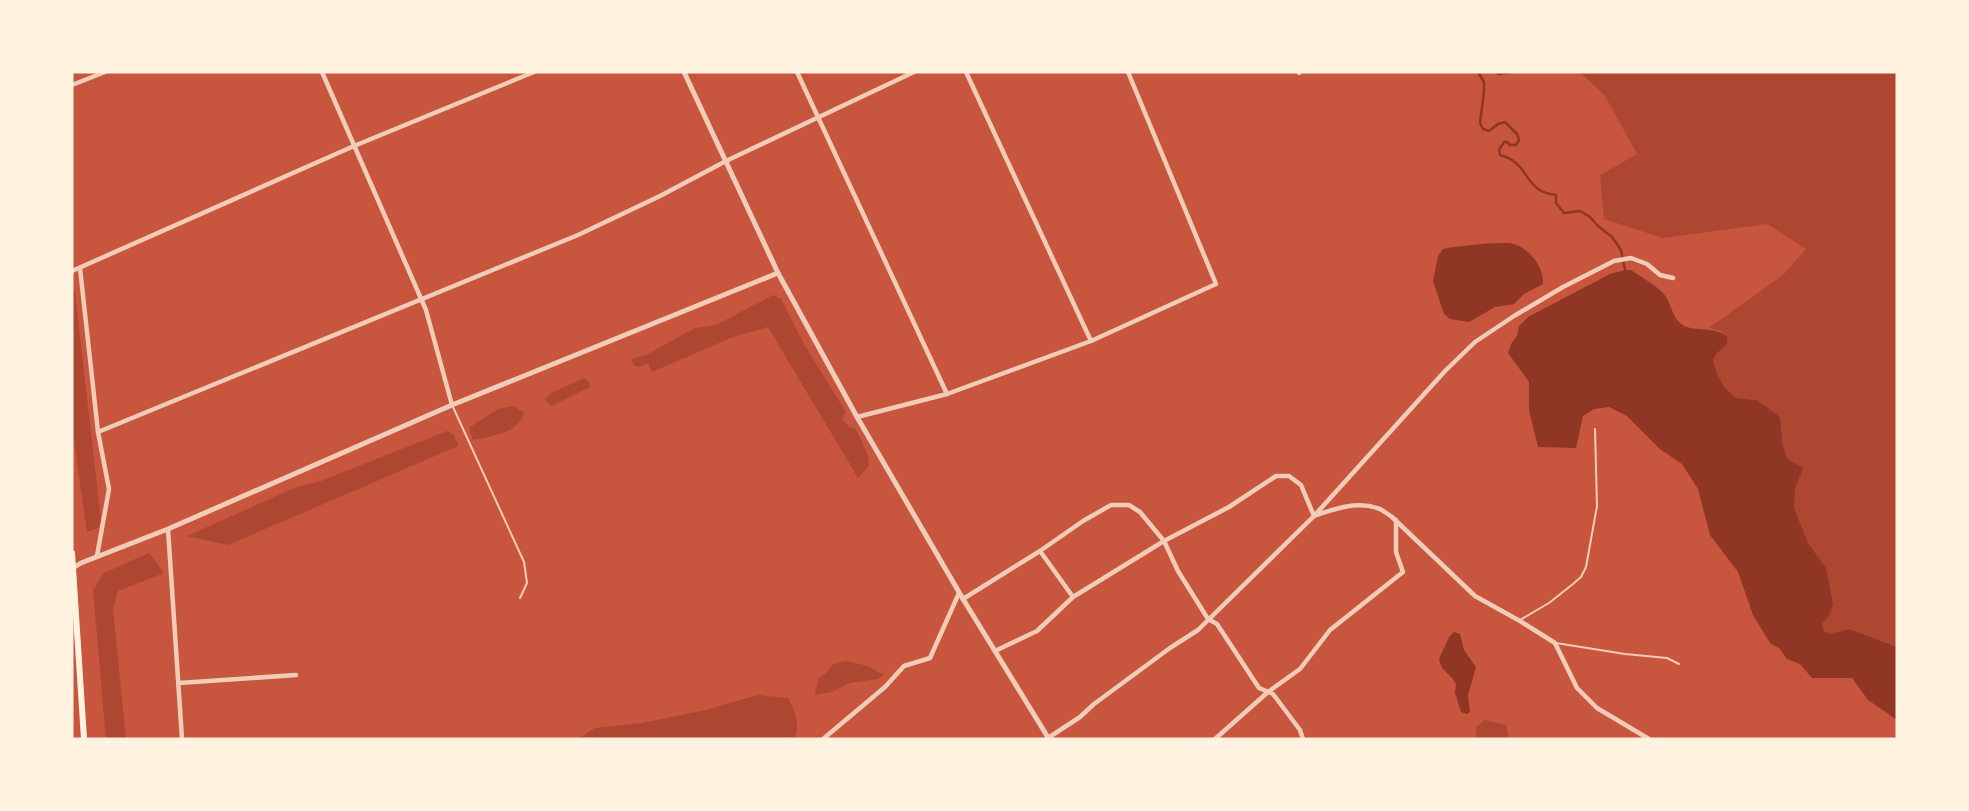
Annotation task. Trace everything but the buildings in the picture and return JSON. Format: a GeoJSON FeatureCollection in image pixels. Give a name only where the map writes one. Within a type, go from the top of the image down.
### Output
{"type":"FeatureCollection","features":[{"type":"Feature","properties":{"kind":"main road"},"geometry":{"type":"LineString","coordinates":[[72,554],[84,739]]}},
{"type":"Feature","properties":{"kind":"street"},"geometry":{"type":"LineString","coordinates":[[72,85],[105,72]]}},
{"type":"Feature","properties":{"kind":"street"},"geometry":{"type":"LineString","coordinates":[[322,72],[422,300],[452,405]]}},
{"type":"Feature","properties":{"kind":"street"},"geometry":{"type":"LineString","coordinates":[[72,271],[354,146],[534,72]]}},
{"type":"Feature","properties":{"kind":"street"},"geometry":{"type":"LineString","coordinates":[[684,72],[778,272],[857,418],[1048,739],[1170,648],[1198,631],[1314,516],[1475,342],[1563,287],[1614,261],[1631,258],[1647,264],[1660,275],[1673,278]]}},
{"type":"Feature","properties":{"kind":"street"},"geometry":{"type":"LineString","coordinates":[[797,72],[947,394]]}},
{"type":"Feature","properties":{"kind":"street"},"geometry":{"type":"LineString","coordinates":[[98,432],[578,235],[914,72]]}},
{"type":"Feature","properties":{"kind":"street"},"geometry":{"type":"LineString","coordinates":[[966,72],[1091,341]]}},
{"type":"Feature","properties":{"kind":"street"},"geometry":{"type":"LineString","coordinates":[[857,418],[947,394],[1091,341],[1216,284],[1128,72]]}},
{"type":"Feature","properties":{"kind":"street"},"geometry":{"type":"LineString","coordinates":[[79,268],[98,432],[108,489],[97,557]]}},
{"type":"Feature","properties":{"kind":"street"},"geometry":{"type":"LineString","coordinates":[[73,568],[452,405],[778,272]]}},
{"type":"Feature","properties":{"kind":"street"},"geometry":{"type":"LineString","coordinates":[[995,651],[1037,631],[1073,597],[1164,541],[1229,507],[1276,476],[1289,476],[1301,485],[1314,516]]}},
{"type":"Feature","properties":{"kind":"street"},"geometry":{"type":"LineString","coordinates":[[963,599],[1111,505],[1129,505],[1140,512],[1164,541],[1178,571],[1208,619],[1217,624],[1259,688],[1273,694],[1300,730],[1303,739]]}},
{"type":"Feature","properties":{"kind":"street"},"geometry":{"type":"LineString","coordinates":[[1314,516],[1332,509],[1358,506],[1377,508],[1396,520],[1475,596],[1555,643],[1577,688],[1597,708],[1649,739]]}},
{"type":"Feature","properties":{"kind":"street"},"geometry":{"type":"LineString","coordinates":[[1216,739],[1268,692],[1300,669],[1330,630],[1403,572],[1396,552],[1396,520]]}},
{"type":"Feature","properties":{"kind":"street"},"geometry":{"type":"LineString","coordinates":[[168,529],[183,739]]}},
{"type":"Feature","properties":{"kind":"street"},"geometry":{"type":"LineString","coordinates":[[1040,551],[1073,597]]}},
{"type":"Feature","properties":{"kind":"street"},"geometry":{"type":"LineString","coordinates":[[823,739],[885,687],[904,666],[930,658],[959,593]]}},
{"type":"Feature","properties":{"kind":"street"},"geometry":{"type":"LineString","coordinates":[[178,683],[296,676]]}},
{"type":"Feature","properties":{"kind":"lane"},"geometry":{"type":"LineString","coordinates":[[452,405],[524,562],[527,583],[520,598]]}},
{"type":"Feature","properties":{"kind":"lane"},"geometry":{"type":"LineString","coordinates":[[1520,621],[1573,584],[1581,577],[1586,567],[1597,506],[1595,429]]}},
{"type":"Feature","properties":{"kind":"lane"},"geometry":{"type":"LineString","coordinates":[[1555,643],[1667,658],[1679,664]]}},
{"type":"Feature","properties":{"kind":"shaded area"},"geometry":{"type":"Polygon","coordinates":[[[1580,72],[1897,72],[1897,647],[1849,629],[1831,634],[1824,632],[1822,624],[1830,614],[1826,568],[1808,543],[1794,508],[1795,489],[1802,468],[1788,459],[1783,447],[1780,417],[1757,400],[1736,398],[1725,388],[1713,361],[1715,354],[1727,344],[1721,331],[1709,328],[1784,274],[1806,249],[1767,224],[1663,238],[1604,219],[1600,175],[1637,154],[1605,96],[1580,72]]]}},
{"type":"Feature","properties":{"kind":"shaded area"},"geometry":{"type":"Polygon","coordinates":[[[1491,243],[1520,246],[1535,260],[1541,271],[1543,284],[1524,294],[1514,304],[1495,307],[1469,322],[1450,319],[1444,314],[1433,281],[1438,256],[1443,249],[1491,243]]]}},
{"type":"Feature","properties":{"kind":"shaded area"},"geometry":{"type":"Polygon","coordinates":[[[1631,270],[1663,293],[1680,323],[1690,328],[1715,331],[1727,337],[1727,344],[1716,354],[1713,361],[1725,388],[1736,398],[1757,400],[1780,417],[1783,447],[1788,459],[1803,468],[1795,489],[1794,508],[1808,543],[1826,568],[1833,604],[1830,614],[1822,624],[1824,631],[1831,634],[1849,629],[1897,647],[1897,720],[1868,700],[1852,678],[1812,678],[1800,664],[1787,659],[1780,649],[1770,643],[1753,615],[1738,572],[1710,535],[1698,489],[1682,464],[1660,449],[1627,416],[1609,407],[1594,409],[1583,416],[1576,448],[1538,447],[1529,410],[1529,382],[1508,353],[1519,326],[1528,317],[1610,274],[1631,270]]]}},
{"type":"Feature","properties":{"kind":"shaded area"},"geometry":{"type":"Polygon","coordinates":[[[72,284],[101,521],[98,528],[87,532],[72,426],[72,284]]]}},
{"type":"Feature","properties":{"kind":"shaded area"},"geometry":{"type":"Polygon","coordinates":[[[773,295],[781,299],[804,344],[846,412],[842,419],[849,427],[856,429],[868,456],[869,466],[858,478],[768,327],[733,337],[652,372],[648,363],[639,367],[633,365],[632,359],[646,355],[695,328],[716,325],[773,295]]]}},
{"type":"Feature","properties":{"kind":"shaded area"},"geometry":{"type":"Polygon","coordinates":[[[584,378],[590,387],[551,406],[545,400],[549,394],[584,378]]]}},
{"type":"Feature","properties":{"kind":"shaded area"},"geometry":{"type":"Polygon","coordinates":[[[514,406],[524,413],[516,426],[503,433],[473,440],[470,427],[498,409],[514,406]]]}},
{"type":"Feature","properties":{"kind":"shaded area"},"geometry":{"type":"Polygon","coordinates":[[[447,431],[454,435],[458,446],[228,545],[187,536],[294,488],[321,481],[447,431]]]}},
{"type":"Feature","properties":{"kind":"shaded area"},"geometry":{"type":"Polygon","coordinates":[[[149,553],[164,573],[118,591],[113,609],[126,739],[106,739],[93,590],[104,573],[149,553]]]}},
{"type":"Feature","properties":{"kind":"shaded area"},"geometry":{"type":"Polygon","coordinates":[[[1454,632],[1460,634],[1464,650],[1476,667],[1468,695],[1470,712],[1467,714],[1461,712],[1455,693],[1456,684],[1442,668],[1439,659],[1454,632]]]}},
{"type":"Feature","properties":{"kind":"shaded area"},"geometry":{"type":"Polygon","coordinates":[[[846,661],[868,666],[883,675],[878,679],[850,683],[831,692],[815,695],[818,679],[833,664],[846,661]]]}},
{"type":"Feature","properties":{"kind":"shaded area"},"geometry":{"type":"Polygon","coordinates":[[[758,695],[788,698],[797,724],[794,739],[578,739],[595,728],[642,723],[706,710],[758,695]]]}},
{"type":"Feature","properties":{"kind":"shaded area"},"geometry":{"type":"Polygon","coordinates":[[[1485,720],[1506,725],[1509,739],[1476,739],[1476,727],[1485,720]]]}},
{"type":"Feature","properties":{"kind":"waterway"},"geometry":{"type":"LineString","coordinates":[[1478,72],[1484,82],[1480,123],[1483,129],[1489,131],[1505,122],[1517,134],[1519,140],[1516,145],[1504,142],[1499,150],[1500,155],[1517,164],[1538,189],[1556,195],[1556,203],[1564,213],[1580,211],[1612,237],[1621,250],[1625,270]]}},
{"type":"Feature","properties":{"kind":"waterway"},"geometry":{"type":"LineString","coordinates":[[1496,72],[1512,72]]}}]}
